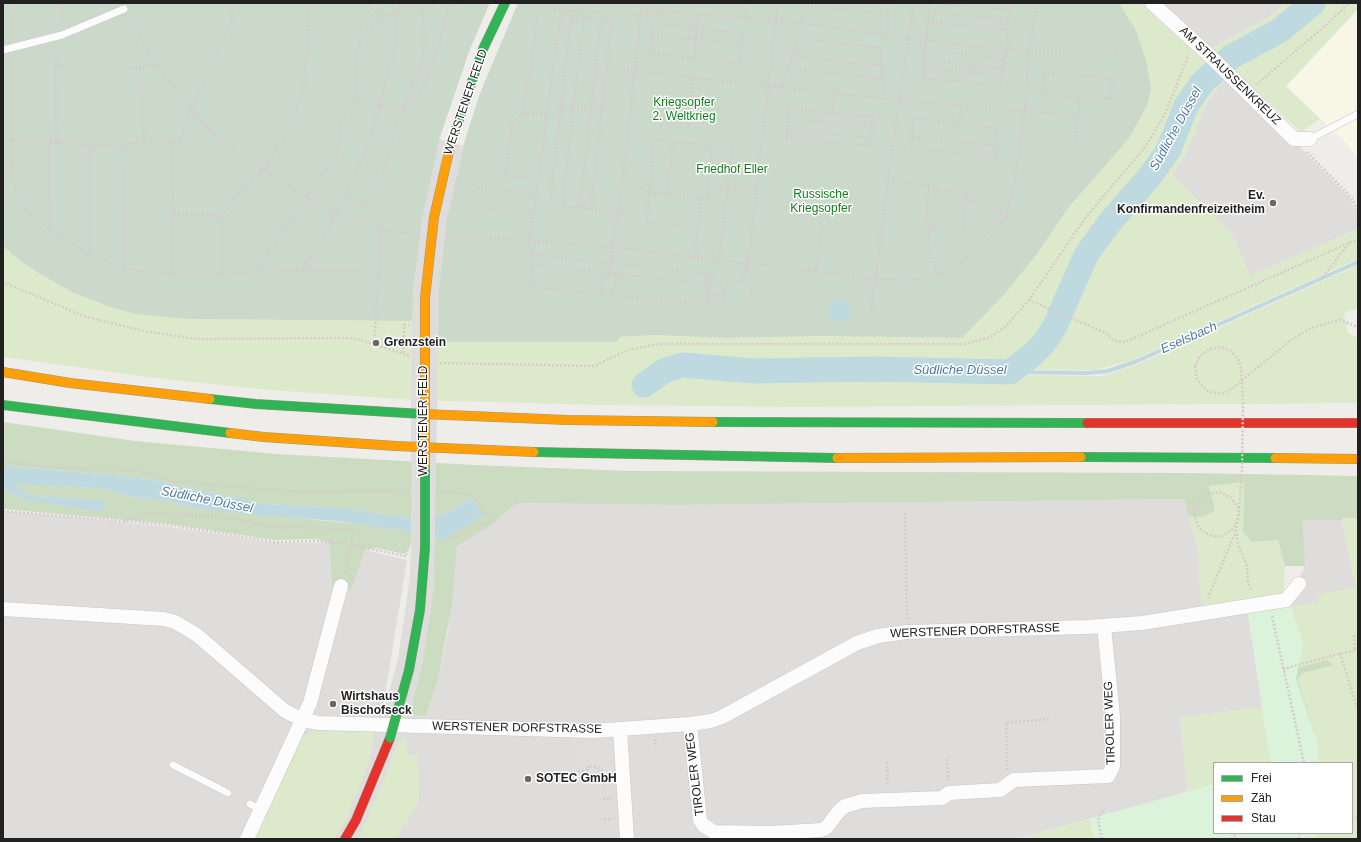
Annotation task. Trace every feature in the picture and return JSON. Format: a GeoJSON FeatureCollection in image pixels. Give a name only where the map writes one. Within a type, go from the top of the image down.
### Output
{"type":"FeatureCollection","features":[{"type":"Feature","properties":{"kind":"main road","name":"WERSTENER FELD"},"geometry":{"type":"LineString","coordinates":[[345,839],[356,820],[390,738],[409,670],[420,610],[425,548],[426,298],[434,217],[451,143],[483,49],[505,3]]}},
{"type":"Feature","properties":{"kind":"main road"},"geometry":{"type":"LineString","coordinates":[[3,372],[70,383],[256,404],[386,412],[567,420],[820,423],[1358,423]]}},
{"type":"Feature","properties":{"kind":"main road"},"geometry":{"type":"LineString","coordinates":[[3,405],[264,436],[396,446],[496,450],[826,458],[1207,457],[1358,459]]}},
{"type":"Feature","properties":{"kind":"street","name":"AM STRAUSSENKREUZ"},"geometry":{"type":"LineString","coordinates":[[1152,3],[1232,77],[1294,139]]}},
{"type":"Feature","properties":{"kind":"street"},"geometry":{"type":"LineString","coordinates":[[1294,139],[1310,139]]}},
{"type":"Feature","properties":{"kind":"street","name":"WERSTENER DORFSTRASSE"},"geometry":{"type":"LineString","coordinates":[[3,609],[164,619],[175,622],[197,635],[285,711],[303,720],[319,723],[573,731],[690,724],[722,717],[857,643],[878,636],[907,632],[1104,626],[1206,614],[1286,600],[1299,584]]}},
{"type":"Feature","properties":{"kind":"street"},"geometry":{"type":"LineString","coordinates":[[247,839],[255,807],[303,720],[310,703],[341,586]]}},
{"type":"Feature","properties":{"kind":"street","name":"TIROLER WEG"},"geometry":{"type":"LineString","coordinates":[[690,724],[698,813],[702,825],[714,832],[771,836],[821,830],[826,828],[839,811],[845,806],[862,801],[942,798],[948,793],[1000,790],[1014,780],[1104,777],[1110,774],[1113,766],[1113,717],[1104,626]]}},
{"type":"Feature","properties":{"kind":"street"},"geometry":{"type":"LineString","coordinates":[[620,729],[627,839]]}},
{"type":"Feature","properties":{"kind":"lane"},"geometry":{"type":"LineString","coordinates":[[3,50],[12,49],[62,35],[124,9]]}},
{"type":"Feature","properties":{"kind":"lane"},"geometry":{"type":"LineString","coordinates":[[1310,139],[1358,114]]}},
{"type":"Feature","properties":{"kind":"lane"},"geometry":{"type":"LineString","coordinates":[[173,764],[228,793]]}},
{"type":"Feature","properties":{"kind":"path"},"geometry":{"type":"LineString","coordinates":[[14,3],[12,49],[12,169],[15,191],[25,209],[50,230],[89,255],[124,269],[172,274],[223,275],[255,272],[341,270],[379,273]]}},
{"type":"Feature","properties":{"kind":"path"},"geometry":{"type":"LineString","coordinates":[[56,142],[55,67],[62,35],[62,3]]}},
{"type":"Feature","properties":{"kind":"path"},"geometry":{"type":"LineString","coordinates":[[12,141],[56,142],[90,146],[144,141],[179,142],[191,109],[233,17],[231,3]]}},
{"type":"Feature","properties":{"kind":"path"},"geometry":{"type":"LineString","coordinates":[[223,275],[222,216],[241,190],[263,170],[291,126],[304,87],[310,3]]}},
{"type":"Feature","properties":{"kind":"path"},"geometry":{"type":"LineString","coordinates":[[365,3],[381,17]]}},
{"type":"Feature","properties":{"kind":"path"},"geometry":{"type":"LineString","coordinates":[[380,3],[381,17]]}},
{"type":"Feature","properties":{"kind":"path"},"geometry":{"type":"LineString","coordinates":[[302,271],[322,241],[335,214],[345,199],[370,140],[394,52],[398,11],[401,3]]}},
{"type":"Feature","properties":{"kind":"path"},"geometry":{"type":"LineString","coordinates":[[345,199],[364,206],[385,169],[398,117],[404,108],[421,68],[425,32],[421,11],[422,3]]}},
{"type":"Feature","properties":{"kind":"path"},"geometry":{"type":"LineString","coordinates":[[358,100],[354,66],[360,41],[367,30],[381,17],[398,11],[421,11],[437,3],[456,6],[457,3]]}},
{"type":"Feature","properties":{"kind":"path"},"geometry":{"type":"LineString","coordinates":[[610,273],[612,263],[612,247],[619,212],[642,3]]}},
{"type":"Feature","properties":{"kind":"path"},"geometry":{"type":"LineString","coordinates":[[660,11],[661,3]]}},
{"type":"Feature","properties":{"kind":"path"},"geometry":{"type":"LineString","coordinates":[[745,18],[747,3]]}},
{"type":"Feature","properties":{"kind":"path"},"geometry":{"type":"LineString","coordinates":[[741,281],[751,290],[752,297],[749,304],[744,308],[731,307],[725,299],[725,294],[730,285],[741,281],[748,264],[778,3]]}},
{"type":"Feature","properties":{"kind":"path"},"geometry":{"type":"LineString","coordinates":[[888,3],[888,36]]}},
{"type":"Feature","properties":{"kind":"path"},"geometry":{"type":"LineString","coordinates":[[871,310],[899,100],[914,3]]}},
{"type":"Feature","properties":{"kind":"path"},"geometry":{"type":"LineString","coordinates":[[1009,10],[932,3],[929,12],[922,78],[1001,86],[1004,59],[1008,49],[1007,30],[1010,3]]}},
{"type":"Feature","properties":{"kind":"path"},"geometry":{"type":"LineString","coordinates":[[443,236],[528,240],[612,247],[719,259],[748,264],[816,270],[875,279],[911,280],[937,275],[974,254],[993,234],[1007,215],[1016,176],[1025,112],[1029,52],[1037,3]]}},
{"type":"Feature","properties":{"kind":"path"},"geometry":{"type":"LineString","coordinates":[[1247,92],[1325,26],[1349,3]]}},
{"type":"Feature","properties":{"kind":"path"},"geometry":{"type":"LineString","coordinates":[[358,100],[380,106],[404,108],[419,98],[429,76],[440,42],[449,5]]}},
{"type":"Feature","properties":{"kind":"path"},"geometry":{"type":"LineString","coordinates":[[801,24],[803,5],[888,14]]}},
{"type":"Feature","properties":{"kind":"path"},"geometry":{"type":"LineString","coordinates":[[538,179],[505,176],[512,123],[522,113],[532,61],[539,6],[561,10],[641,14],[660,11],[777,20],[926,41],[1029,52],[1119,53]]}},
{"type":"Feature","properties":{"kind":"path"},"geometry":{"type":"LineString","coordinates":[[124,9],[156,64],[191,109],[214,134],[263,170],[335,214],[380,229],[420,235]]}},
{"type":"Feature","properties":{"kind":"path"},"geometry":{"type":"LineString","coordinates":[[533,254],[712,275],[707,305],[530,287],[533,254],[528,240],[534,214],[546,114],[561,10]]}},
{"type":"Feature","properties":{"kind":"path"},"geometry":{"type":"LineString","coordinates":[[929,12],[1008,20]]}},
{"type":"Feature","properties":{"kind":"path"},"geometry":{"type":"LineString","coordinates":[[694,58],[698,14]]}},
{"type":"Feature","properties":{"kind":"path"},"geometry":{"type":"LineString","coordinates":[[591,209],[612,20],[571,16],[550,204],[562,206],[619,212]]}},
{"type":"Feature","properties":{"kind":"path"},"geometry":{"type":"LineString","coordinates":[[562,206],[584,17]]}},
{"type":"Feature","properties":{"kind":"path"},"geometry":{"type":"LineString","coordinates":[[580,208],[601,19]]}},
{"type":"Feature","properties":{"kind":"path"},"geometry":{"type":"LineString","coordinates":[[928,22],[1007,30]]}},
{"type":"Feature","properties":{"kind":"path"},"geometry":{"type":"LineString","coordinates":[[654,23],[743,33],[740,63],[650,53],[653,34],[654,23]]}},
{"type":"Feature","properties":{"kind":"path"},"geometry":{"type":"LineString","coordinates":[[653,34],[742,44]]}},
{"type":"Feature","properties":{"kind":"path"},"geometry":{"type":"LineString","coordinates":[[781,87],[799,39],[881,48],[884,98]]}},
{"type":"Feature","properties":{"kind":"path"},"geometry":{"type":"LineString","coordinates":[[438,363],[594,366],[639,347],[679,344],[964,344],[977,342],[998,333],[1029,300],[1086,217],[1154,134],[1166,112],[1194,42]]}},
{"type":"Feature","properties":{"kind":"path"},"geometry":{"type":"LineString","coordinates":[[925,50],[1004,59]]}},
{"type":"Feature","properties":{"kind":"path"},"geometry":{"type":"LineString","coordinates":[[792,56],[882,66]]}},
{"type":"Feature","properties":{"kind":"path"},"geometry":{"type":"LineString","coordinates":[[924,60],[1003,69]]}},
{"type":"Feature","properties":{"kind":"path"},"geometry":{"type":"LineString","coordinates":[[55,67],[141,68],[156,64]]}},
{"type":"Feature","properties":{"kind":"path"},"geometry":{"type":"LineString","coordinates":[[141,68],[144,141]]}},
{"type":"Feature","properties":{"kind":"path"},"geometry":{"type":"LineString","coordinates":[[607,68],[899,100],[1078,116]]}},
{"type":"Feature","properties":{"kind":"path"},"geometry":{"type":"LineString","coordinates":[[924,68],[1002,76]]}},
{"type":"Feature","properties":{"kind":"path"},"geometry":{"type":"LineString","coordinates":[[788,69],[883,79]]}},
{"type":"Feature","properties":{"kind":"path"},"geometry":{"type":"LineString","coordinates":[[1043,73],[1112,78],[1111,100],[1079,98],[1042,95],[1043,73]]}},
{"type":"Feature","properties":{"kind":"path"},"geometry":{"type":"LineString","coordinates":[[688,129],[693,77]]}},
{"type":"Feature","properties":{"kind":"path"},"geometry":{"type":"LineString","coordinates":[[833,113],[835,93]]}},
{"type":"Feature","properties":{"kind":"path"},"geometry":{"type":"LineString","coordinates":[[1074,150],[1079,98]]}},
{"type":"Feature","properties":{"kind":"path"},"geometry":{"type":"LineString","coordinates":[[255,272],[308,198],[337,154],[342,124],[348,108],[358,100]]}},
{"type":"Feature","properties":{"kind":"path"},"geometry":{"type":"LineString","coordinates":[[561,106],[602,110]]}},
{"type":"Feature","properties":{"kind":"path"},"geometry":{"type":"LineString","coordinates":[[959,123],[961,106]]}},
{"type":"Feature","properties":{"kind":"path"},"geometry":{"type":"LineString","coordinates":[[789,109],[873,117],[870,146],[786,138],[788,119],[789,109]]}},
{"type":"Feature","properties":{"kind":"path"},"geometry":{"type":"LineString","coordinates":[[522,113],[546,114]]}},
{"type":"Feature","properties":{"kind":"path"},"geometry":{"type":"LineString","coordinates":[[914,118],[998,128],[995,158],[911,148],[912,137],[914,118]]}},
{"type":"Feature","properties":{"kind":"path"},"geometry":{"type":"LineString","coordinates":[[788,119],[872,126]]}},
{"type":"Feature","properties":{"kind":"path"},"geometry":{"type":"LineString","coordinates":[[787,130],[871,138]]}},
{"type":"Feature","properties":{"kind":"path"},"geometry":{"type":"LineString","coordinates":[[912,137],[996,146]]}},
{"type":"Feature","properties":{"kind":"path"},"geometry":{"type":"LineString","coordinates":[[1294,139],[1352,198],[1358,212]]}},
{"type":"Feature","properties":{"kind":"path"},"geometry":{"type":"LineString","coordinates":[[623,177],[649,192],[707,198],[712,145],[654,140],[649,192],[647,222],[699,228]]}},
{"type":"Feature","properties":{"kind":"path"},"geometry":{"type":"LineString","coordinates":[[667,194],[673,141]]}},
{"type":"Feature","properties":{"kind":"path"},"geometry":{"type":"LineString","coordinates":[[49,142],[50,230]]}},
{"type":"Feature","properties":{"kind":"path"},"geometry":{"type":"LineString","coordinates":[[172,143],[172,274]]}},
{"type":"Feature","properties":{"kind":"path"},"geometry":{"type":"LineString","coordinates":[[719,259],[733,143]]}},
{"type":"Feature","properties":{"kind":"path"},"geometry":{"type":"LineString","coordinates":[[122,144],[124,269]]}},
{"type":"Feature","properties":{"kind":"path"},"geometry":{"type":"LineString","coordinates":[[89,255],[90,146]]}},
{"type":"Feature","properties":{"kind":"path"},"geometry":{"type":"LineString","coordinates":[[3,168],[12,169]]}},
{"type":"Feature","properties":{"kind":"path"},"geometry":{"type":"LineString","coordinates":[[888,179],[928,186],[929,189],[966,193],[965,228],[925,225],[929,189]]}},
{"type":"Feature","properties":{"kind":"path"},"geometry":{"type":"LineString","coordinates":[[709,186],[757,191]]}},
{"type":"Feature","properties":{"kind":"path"},"geometry":{"type":"LineString","coordinates":[[477,188],[536,194]]}},
{"type":"Feature","properties":{"kind":"path"},"geometry":{"type":"LineString","coordinates":[[695,257],[701,198]]}},
{"type":"Feature","properties":{"kind":"path"},"geometry":{"type":"LineString","coordinates":[[966,199],[1007,215]]}},
{"type":"Feature","properties":{"kind":"path"},"geometry":{"type":"LineString","coordinates":[[476,208],[534,214]]}},
{"type":"Feature","properties":{"kind":"path"},"geometry":{"type":"LineString","coordinates":[[173,215],[204,214],[222,216]]}},
{"type":"Feature","properties":{"kind":"path"},"geometry":{"type":"LineString","coordinates":[[816,270],[821,225]]}},
{"type":"Feature","properties":{"kind":"path"},"geometry":{"type":"LineString","coordinates":[[930,226],[928,247],[937,275]]}},
{"type":"Feature","properties":{"kind":"path"},"geometry":{"type":"LineString","coordinates":[[374,344],[379,273],[380,229]]}},
{"type":"Feature","properties":{"kind":"path"},"geometry":{"type":"LineString","coordinates":[[1029,300],[1079,323],[1106,333],[1114,341],[1125,342],[1358,239]]}},
{"type":"Feature","properties":{"kind":"path"},"geometry":{"type":"LineString","coordinates":[[1323,277],[1351,242]]}},
{"type":"Feature","properties":{"kind":"path"},"geometry":{"type":"LineString","coordinates":[[532,265],[710,284]]}},
{"type":"Feature","properties":{"kind":"path"},"geometry":{"type":"LineString","coordinates":[[601,294],[603,272]]}},
{"type":"Feature","properties":{"kind":"path"},"geometry":{"type":"LineString","coordinates":[[613,295],[616,274]]}},
{"type":"Feature","properties":{"kind":"path"},"geometry":{"type":"LineString","coordinates":[[3,282],[86,317],[144,331],[197,339],[346,338],[374,344],[415,358]]}},
{"type":"Feature","properties":{"kind":"path"},"geometry":{"type":"LineString","coordinates":[[709,296],[725,294]]}},
{"type":"Feature","properties":{"kind":"path"},"geometry":{"type":"LineString","coordinates":[[1206,614],[1204,606],[1236,531],[1239,510],[1235,502],[1228,495],[1220,492],[1211,493],[1198,502],[1194,512],[1198,526],[1202,531],[1212,536],[1221,536],[1233,529],[1238,520],[1242,474],[1243,403],[1240,363],[1231,351],[1220,348],[1209,349],[1200,356],[1195,366],[1197,379],[1206,390],[1215,394],[1225,393],[1233,388],[1291,340],[1311,328],[1340,320],[1358,327]]}},
{"type":"Feature","properties":{"kind":"path"},"geometry":{"type":"LineString","coordinates":[[403,353],[404,340]]}},
{"type":"Feature","properties":{"kind":"path"},"geometry":{"type":"LineString","coordinates":[[3,462],[61,468],[135,470],[172,481],[297,492],[417,491]]}},
{"type":"Feature","properties":{"kind":"path"},"geometry":{"type":"LineString","coordinates":[[436,544],[446,542],[491,520],[472,494],[438,491]]}},
{"type":"Feature","properties":{"kind":"path"},"geometry":{"type":"LineString","coordinates":[[3,510],[123,522],[171,525],[274,542],[317,541],[406,556],[411,551]]}},
{"type":"Feature","properties":{"kind":"path"},"geometry":{"type":"LineString","coordinates":[[905,512],[907,632]]}},
{"type":"Feature","properties":{"kind":"path"},"geometry":{"type":"LineString","coordinates":[[123,522],[142,514],[163,514],[224,517],[274,527],[350,529],[353,532],[351,546],[341,586]]}},
{"type":"Feature","properties":{"kind":"path"},"geometry":{"type":"LineString","coordinates":[[1236,531],[1238,544],[1247,566],[1250,589],[1264,604],[1282,669],[1304,762]]}},
{"type":"Feature","properties":{"kind":"path"},"geometry":{"type":"LineString","coordinates":[[1282,669],[1356,649],[1354,635]]}},
{"type":"Feature","properties":{"kind":"path"},"geometry":{"type":"LineString","coordinates":[[1340,653],[1358,711]]}},
{"type":"Feature","properties":{"kind":"path"},"geometry":{"type":"LineString","coordinates":[[1007,784],[1006,723],[1049,718]]}},
{"type":"Feature","properties":{"kind":"path"},"geometry":{"type":"LineString","coordinates":[[947,760],[948,793]]}},
{"type":"Feature","properties":{"kind":"path"},"geometry":{"type":"LineString","coordinates":[[887,762],[888,799]]}},
{"type":"Feature","properties":{"kind":"path"},"geometry":{"type":"LineString","coordinates":[[578,771],[588,770],[588,766],[593,766],[602,770],[603,784],[612,783]]}},
{"type":"Feature","properties":{"kind":"path"},"geometry":{"type":"LineString","coordinates":[[603,799],[613,798]]}},
{"type":"Feature","properties":{"kind":"path"},"geometry":{"type":"LineString","coordinates":[[1102,839],[1098,821],[1101,813],[1105,809]]}},
{"type":"Feature","properties":{"kind":"path"},"geometry":{"type":"LineString","coordinates":[[604,819],[614,819]]}},
{"type":"Feature","properties":{"kind":"shaded area"},"geometry":{"type":"Polygon","coordinates":[[[1159,3],[1287,3],[1264,20],[1210,49],[1159,3]]]}},
{"type":"Feature","properties":{"kind":"shaded area"},"geometry":{"type":"Polygon","coordinates":[[[1358,9],[1358,159],[1344,141],[1286,87],[1358,9]]]}},
{"type":"Feature","properties":{"kind":"shaded area"},"geometry":{"type":"Polygon","coordinates":[[[1226,79],[1294,141],[1350,198],[1358,216],[1358,229],[1250,276],[1231,233],[1172,175],[1185,155],[1208,100],[1226,79]]]}},
{"type":"Feature","properties":{"kind":"shaded area"},"geometry":{"type":"Polygon","coordinates":[[[1184,499],[1199,553],[1199,578],[1203,616],[1287,603],[1305,566],[1303,520],[1342,520],[1356,587],[1318,603],[1248,614],[1262,707],[1180,718],[1188,792],[1016,839],[3,839],[3,511],[171,527],[274,543],[329,543],[332,585],[351,589],[365,550],[407,560],[382,713],[426,716],[438,679],[448,632],[457,546],[492,525],[510,508],[519,503],[675,505],[1184,499]]]}},
{"type":"Feature","properties":{"kind":"shaded area"},"geometry":{"type":"Polygon","coordinates":[[[578,745],[609,745],[610,781],[589,782],[589,768],[577,768],[578,745]]]}},
{"type":"Feature","properties":{"kind":"green space","name":"Friedhof Eller"},"geometry":{"type":"Polygon","coordinates":[[[3,3],[490,3],[470,49],[439,140],[463,146],[480,93],[518,3],[1119,3],[1136,30],[1146,60],[1151,88],[1148,104],[1129,138],[1069,207],[1037,254],[1004,295],[962,338],[821,336],[725,338],[654,335],[620,337],[616,342],[434,342],[412,321],[188,319],[136,314],[110,307],[74,293],[40,274],[18,259],[3,246],[3,3]]]}},
{"type":"Feature","properties":{"kind":"green space"},"geometry":{"type":"Polygon","coordinates":[[[1119,3],[1146,3],[1226,79],[1208,100],[1185,155],[1172,175],[1231,233],[1250,276],[1358,229],[1358,259],[1133,360],[1095,370],[749,366],[690,360],[677,361],[639,383],[643,387],[676,371],[1103,376],[1136,365],[1358,265],[1358,308],[1344,313],[1348,333],[1358,338],[1358,403],[797,407],[600,405],[413,400],[269,390],[163,379],[3,357],[3,246],[40,274],[74,293],[98,303],[123,310],[188,319],[412,321],[620,337],[654,335],[725,338],[821,336],[962,338],[1004,295],[1037,254],[1069,207],[1139,121],[1148,104],[1151,88],[1136,30],[1119,3]]]}},
{"type":"Feature","properties":{"kind":"green space"},"geometry":{"type":"Polygon","coordinates":[[[1287,3],[1358,3],[1358,9],[1286,86],[1320,119],[1301,132],[1210,49],[1264,20],[1287,3]]]}},
{"type":"Feature","properties":{"kind":"green space"},"geometry":{"type":"Polygon","coordinates":[[[3,422],[135,441],[277,454],[474,465],[630,471],[1190,473],[1358,476],[1358,518],[1342,518],[1342,520],[1303,520],[1305,566],[1285,566],[1278,540],[1252,542],[1243,532],[1244,482],[1209,486],[1215,511],[1201,517],[1189,517],[1184,499],[675,505],[519,503],[510,508],[492,525],[457,546],[452,605],[438,679],[426,716],[408,715],[435,539],[472,498],[447,513],[412,519],[345,508],[265,504],[147,479],[3,466],[3,422]]]}},
{"type":"Feature","properties":{"kind":"green space"},"geometry":{"type":"Polygon","coordinates":[[[1244,482],[1243,532],[1252,542],[1278,540],[1285,566],[1284,590],[1280,597],[1202,608],[1199,578],[1199,553],[1189,517],[1201,517],[1209,486],[1244,482]]]}},
{"type":"Feature","properties":{"kind":"green space"},"geometry":{"type":"Polygon","coordinates":[[[15,483],[96,488],[137,498],[168,501],[198,509],[371,525],[412,532],[412,538],[409,550],[405,554],[376,548],[365,550],[351,590],[332,585],[329,543],[317,539],[273,540],[171,524],[3,509],[3,489],[24,499],[101,500],[36,496],[21,491],[15,483]]]}},
{"type":"Feature","properties":{"kind":"green space"},"geometry":{"type":"Polygon","coordinates":[[[1342,518],[1358,518],[1358,839],[1316,839],[1316,834],[1353,834],[1353,762],[1318,762],[1318,744],[1296,679],[1303,643],[1290,606],[1318,603],[1319,594],[1356,587],[1342,518]]]}},
{"type":"Feature","properties":{"kind":"green space"},"geometry":{"type":"Polygon","coordinates":[[[1290,606],[1303,643],[1296,679],[1318,744],[1318,762],[1271,762],[1248,613],[1290,606]]]}},
{"type":"Feature","properties":{"kind":"green space"},"geometry":{"type":"Polygon","coordinates":[[[1327,660],[1333,665],[1303,673],[1297,679],[1318,744],[1318,762],[1318,762],[1293,669],[1327,660]]]}},
{"type":"Feature","properties":{"kind":"green space"},"geometry":{"type":"Polygon","coordinates":[[[1262,707],[1271,762],[1213,762],[1213,784],[1188,792],[1180,718],[1262,707]]]}},
{"type":"Feature","properties":{"kind":"green space"},"geometry":{"type":"Polygon","coordinates":[[[311,731],[375,732],[368,765],[344,824],[334,839],[253,839],[302,738],[311,731]]]}},
{"type":"Feature","properties":{"kind":"green space"},"geometry":{"type":"Polygon","coordinates":[[[407,738],[407,755],[418,756],[419,801],[396,839],[358,839],[382,785],[399,739],[407,738]]]}},
{"type":"Feature","properties":{"kind":"green space"},"geometry":{"type":"Polygon","coordinates":[[[1213,784],[1213,834],[1316,834],[1316,839],[1095,839],[1089,819],[1213,784]]]}},
{"type":"Feature","properties":{"kind":"green space"},"geometry":{"type":"Polygon","coordinates":[[[1089,819],[1095,839],[1016,839],[1022,838],[1089,819]]]}},
{"type":"Feature","properties":{"kind":"water"},"geometry":{"type":"Polygon","coordinates":[[[839,299],[847,302],[850,310],[847,318],[839,321],[831,318],[828,310],[831,302],[839,299]]]}},
{"type":"Feature","properties":{"kind":"water"},"geometry":{"type":"Polygon","coordinates":[[[3,466],[147,479],[265,504],[345,508],[412,519],[447,513],[472,498],[484,515],[445,539],[435,539],[412,532],[336,521],[198,509],[168,501],[137,498],[96,488],[16,484],[21,491],[36,496],[101,500],[105,503],[105,506],[101,512],[24,499],[3,489],[3,466]]]}},
{"type":"Feature","properties":{"kind":"pier"},"geometry":{"type":"Polygon","coordinates":[[[439,140],[464,146],[447,219],[439,289],[434,589],[423,662],[403,739],[376,738],[398,659],[409,584],[411,549],[411,378],[413,290],[422,219],[439,140]]]}},
{"type":"Feature","properties":{"kind":"waterway","name":"Südliche Düssel"},"geometry":{"type":"LineString","coordinates":[[644,385],[664,371],[683,365],[754,371],[873,369],[1010,372],[1031,356],[1044,343],[1055,326],[1086,255],[1110,222],[1150,176],[1168,151],[1186,106],[1202,83],[1231,57],[1279,31],[1313,3]]}},
{"type":"Feature","properties":{"kind":"waterway","name":"Eselsbach"},"geometry":{"type":"LineString","coordinates":[[1010,372],[1087,373],[1108,371],[1135,362],[1358,262]]}},
{"type":"Feature","properties":{"kind":"traffic: fast"},"geometry":{"type":"LineString","coordinates":[[451,143],[483,49],[505,3]]}},
{"type":"Feature","properties":{"kind":"traffic: fast"},"geometry":{"type":"LineString","coordinates":[[210,399],[256,404],[423,414]]}},
{"type":"Feature","properties":{"kind":"traffic: fast"},"geometry":{"type":"LineString","coordinates":[[3,405],[230,433]]}},
{"type":"Feature","properties":{"kind":"traffic: fast"},"geometry":{"type":"LineString","coordinates":[[713,422],[1087,423]]}},
{"type":"Feature","properties":{"kind":"traffic: fast"},"geometry":{"type":"LineString","coordinates":[[534,452],[837,458]]}},
{"type":"Feature","properties":{"kind":"traffic: fast"},"geometry":{"type":"LineString","coordinates":[[1081,457],[1275,458]]}},
{"type":"Feature","properties":{"kind":"traffic: fast"},"geometry":{"type":"LineString","coordinates":[[390,738],[409,670],[420,610],[425,548],[425,464]]}},
{"type":"Feature","properties":{"kind":"traffic: slow"},"geometry":{"type":"LineString","coordinates":[[425,464],[425,298],[434,217],[451,143]]}},
{"type":"Feature","properties":{"kind":"traffic: slow"},"geometry":{"type":"LineString","coordinates":[[3,372],[70,383],[210,399]]}},
{"type":"Feature","properties":{"kind":"traffic: slow"},"geometry":{"type":"LineString","coordinates":[[423,414],[567,420],[713,422]]}},
{"type":"Feature","properties":{"kind":"traffic: slow"},"geometry":{"type":"LineString","coordinates":[[230,433],[264,437],[396,446],[534,452]]}},
{"type":"Feature","properties":{"kind":"traffic: slow"},"geometry":{"type":"LineString","coordinates":[[837,458],[1081,457]]}},
{"type":"Feature","properties":{"kind":"traffic: slow"},"geometry":{"type":"LineString","coordinates":[[1275,458],[1358,459]]}},
{"type":"Feature","properties":{"kind":"traffic: jam"},"geometry":{"type":"LineString","coordinates":[[1087,423],[1358,423]]}},
{"type":"Feature","properties":{"kind":"traffic: jam"},"geometry":{"type":"LineString","coordinates":[[345,839],[356,820],[390,738]]}},
{"type":"Feature","properties":{"kind":"place","name":"Ev. Konfirmandenfreizeitheim"},"geometry":{"type":"Point","coordinates":[1273,203]}},
{"type":"Feature","properties":{"kind":"place","name":"Grenzstein"},"geometry":{"type":"Point","coordinates":[376,343]}},
{"type":"Feature","properties":{"kind":"place","name":"Wirtshaus Bischofseck"},"geometry":{"type":"Point","coordinates":[333,704]}},
{"type":"Feature","properties":{"kind":"place","name":"SOTEC GmbH"},"geometry":{"type":"Point","coordinates":[528,779]}},
{"type":"Feature","properties":{"kind":"park label","name":"Kriegsopfer 2. Weltkrieg"},"geometry":{"type":"Point","coordinates":[684,110]}},
{"type":"Feature","properties":{"kind":"park label","name":"Russische Kriegsopfer"},"geometry":{"type":"Point","coordinates":[821,202]}}]}
